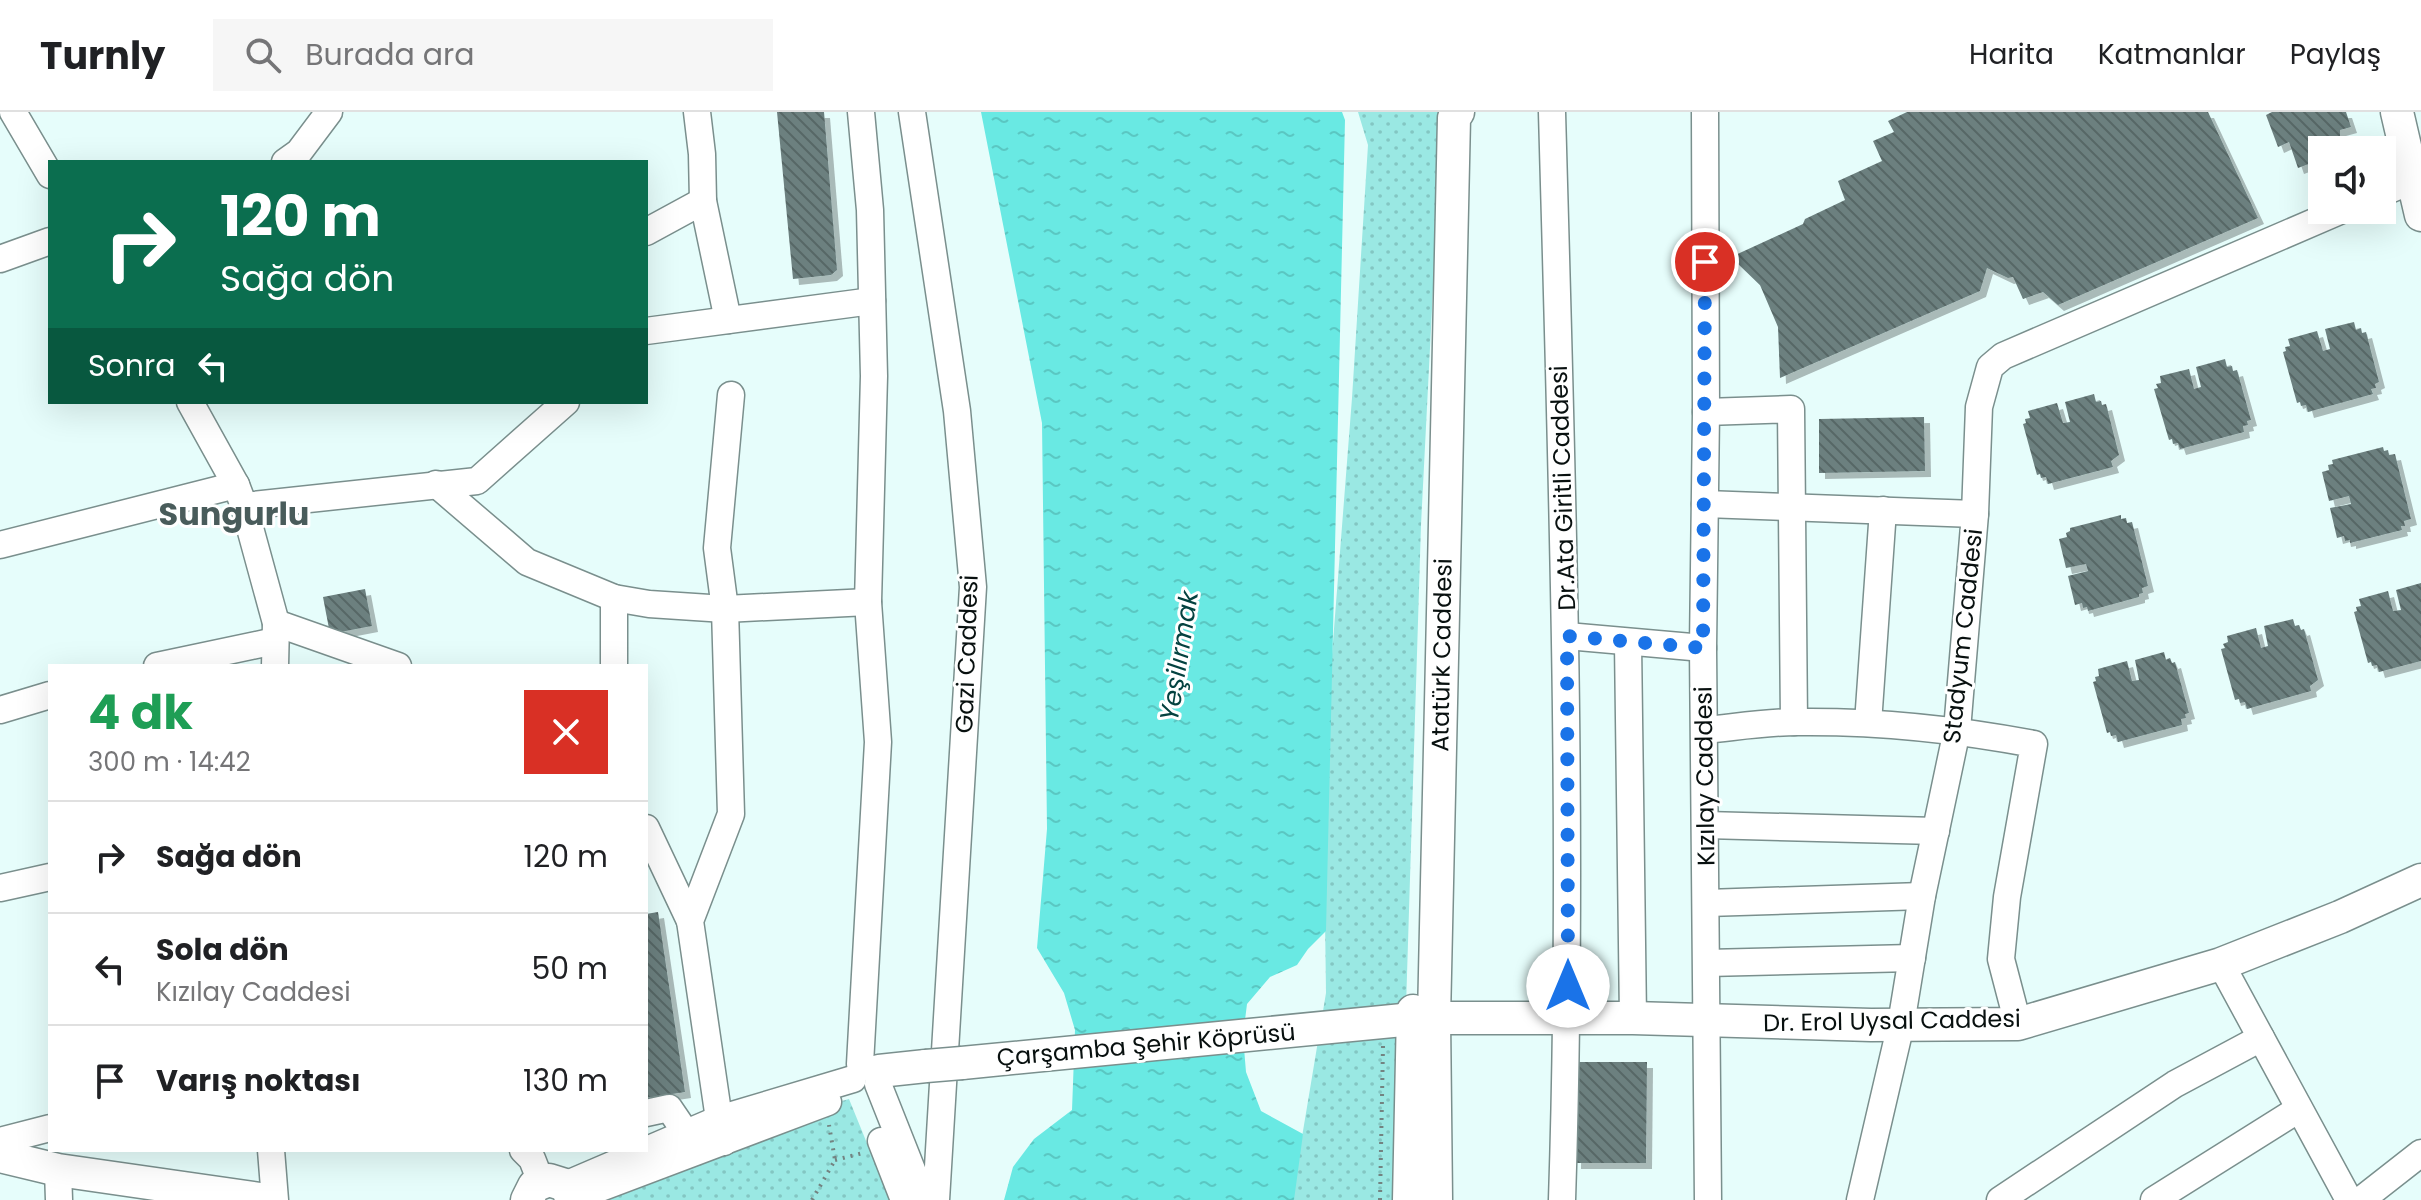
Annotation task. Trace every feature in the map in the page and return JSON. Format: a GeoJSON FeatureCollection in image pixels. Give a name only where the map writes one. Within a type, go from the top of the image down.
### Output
{"type":"FeatureCollection","features":[{"type":"Feature","properties":{"kind":"main road","name":"Atatürk Caddesi"},"geometry":{"type":"LineString","coordinates":[[1409,1200],[1410,1020],[1435,112]]}},
{"type":"Feature","properties":{"kind":"main road","name":"Atatürk Caddesi"},"geometry":{"type":"LineString","coordinates":[[1436,1200],[1410,1020],[1454,118],[1458,112]]}},
{"type":"Feature","properties":{"kind":"main road"},"geometry":{"type":"LineString","coordinates":[[2397,112],[2419,202]]}},
{"type":"Feature","properties":{"kind":"main road","name":"Dr. Erol Uysal Caddesi"},"geometry":{"type":"LineString","coordinates":[[1410,1020],[1633,1018],[2018,1024],[2221,964],[2340,917],[2421,880]]}},
{"type":"Feature","properties":{"kind":"main road","name":"Çarşamba Şehir Köprüsü"},"geometry":{"type":"LineString","coordinates":[[866,1077],[926,1066],[1410,1020]]}},
{"type":"Feature","properties":{"kind":"main road"},"geometry":{"type":"LineString","coordinates":[[0,1156],[58,1185],[267,1200]]}},
{"type":"Feature","properties":{"kind":"street"},"geometry":{"type":"LineString","coordinates":[[13,112],[48,172]]}},
{"type":"Feature","properties":{"kind":"street"},"geometry":{"type":"LineString","coordinates":[[297,159],[329,112]]}},
{"type":"Feature","properties":{"kind":"street"},"geometry":{"type":"LineString","coordinates":[[697,112],[703,201],[728,320]]}},
{"type":"Feature","properties":{"kind":"street"},"geometry":{"type":"LineString","coordinates":[[861,112],[870,210],[874,376],[868,602],[878,742],[870,915],[876,940],[866,1077],[884,1147],[904,1200]]}},
{"type":"Feature","properties":{"kind":"street","name":"Gazi Caddesi"},"geometry":{"type":"LineString","coordinates":[[912,112],[957,411],[973,587],[936,1200]]}},
{"type":"Feature","properties":{"kind":"street","name":"Dr.Ata Giritli Caddesi"},"geometry":{"type":"LineString","coordinates":[[1552,112],[1567,636],[1568,1018],[1562,1200]]}},
{"type":"Feature","properties":{"kind":"street","name":"Kızılay Caddesi"},"geometry":{"type":"LineString","coordinates":[[1705,112],[1703,648],[1708,1200]]}},
{"type":"Feature","properties":{"kind":"street"},"geometry":{"type":"LineString","coordinates":[[2396,196],[2419,202]]}},
{"type":"Feature","properties":{"kind":"street"},"geometry":{"type":"LineString","coordinates":[[648,231],[703,201]]}},
{"type":"Feature","properties":{"kind":"street"},"geometry":{"type":"LineString","coordinates":[[1975,514],[1979,407],[1990,367],[2003,356],[2309,224]]}},
{"type":"Feature","properties":{"kind":"street"},"geometry":{"type":"LineString","coordinates":[[0,259],[48,242]]}},
{"type":"Feature","properties":{"kind":"street"},"geometry":{"type":"LineString","coordinates":[[648,331],[872,301]]}},
{"type":"Feature","properties":{"kind":"street"},"geometry":{"type":"LineString","coordinates":[[690,921],[731,814],[725,609],[717,548],[731,395]]}},
{"type":"Feature","properties":{"kind":"street"},"geometry":{"type":"LineString","coordinates":[[191,404],[240,495],[275,643]]}},
{"type":"Feature","properties":{"kind":"street"},"geometry":{"type":"LineString","coordinates":[[0,545],[240,495],[477,481],[562,404]]}},
{"type":"Feature","properties":{"kind":"street"},"geometry":{"type":"LineString","coordinates":[[1706,412],[1791,409],[1794,722]]}},
{"type":"Feature","properties":{"kind":"street"},"geometry":{"type":"LineString","coordinates":[[436,484],[527,562],[614,598],[649,604],[725,609],[868,602]]}},
{"type":"Feature","properties":{"kind":"street","name":"Stadyum Caddesi"},"geometry":{"type":"LineString","coordinates":[[1705,504],[1975,514],[1957,730],[1922,896],[1901,1024],[1860,1200]]}},
{"type":"Feature","properties":{"kind":"street"},"geometry":{"type":"LineString","coordinates":[[1868,723],[1883,510]]}},
{"type":"Feature","properties":{"kind":"street"},"geometry":{"type":"LineString","coordinates":[[614,598],[614,664]]}},
{"type":"Feature","properties":{"kind":"street"},"geometry":{"type":"LineString","coordinates":[[1567,636],[1703,648]]}},
{"type":"Feature","properties":{"kind":"street"},"geometry":{"type":"LineString","coordinates":[[167,664],[275,643],[387,664]]}},
{"type":"Feature","properties":{"kind":"street"},"geometry":{"type":"LineString","coordinates":[[1628,643],[1633,1018]]}},
{"type":"Feature","properties":{"kind":"street"},"geometry":{"type":"LineString","coordinates":[[0,710],[48,696]]}},
{"type":"Feature","properties":{"kind":"street"},"geometry":{"type":"LineString","coordinates":[[1705,730],[1794,722],[1868,723],[1957,730],[2034,744],[2007,897],[2001,959],[2018,1024]]}},
{"type":"Feature","properties":{"kind":"street"},"geometry":{"type":"LineString","coordinates":[[1706,825],[1936,831]]}},
{"type":"Feature","properties":{"kind":"street"},"geometry":{"type":"LineString","coordinates":[[648,832],[690,921],[721,1131]]}},
{"type":"Feature","properties":{"kind":"street"},"geometry":{"type":"LineString","coordinates":[[0,888],[48,877]]}},
{"type":"Feature","properties":{"kind":"street"},"geometry":{"type":"LineString","coordinates":[[1707,903],[1922,896]]}},
{"type":"Feature","properties":{"kind":"street"},"geometry":{"type":"LineString","coordinates":[[1707,963],[1912,958]]}},
{"type":"Feature","properties":{"kind":"street"},"geometry":{"type":"LineString","coordinates":[[2221,964],[2349,1200]]}},
{"type":"Feature","properties":{"kind":"street"},"geometry":{"type":"LineString","coordinates":[[2001,1200],[2175,1084],[2261,1038]]}},
{"type":"Feature","properties":{"kind":"street"},"geometry":{"type":"LineString","coordinates":[[648,1151],[825,1103],[866,1077]]}},
{"type":"Feature","properties":{"kind":"street"},"geometry":{"type":"LineString","coordinates":[[648,1145],[686,1133],[721,1131],[866,1077]]}},
{"type":"Feature","properties":{"kind":"street"},"geometry":{"type":"LineString","coordinates":[[866,1077],[924,1200]]}},
{"type":"Feature","properties":{"kind":"street"},"geometry":{"type":"LineString","coordinates":[[648,1113],[669,1108],[686,1133]]}},
{"type":"Feature","properties":{"kind":"street"},"geometry":{"type":"LineString","coordinates":[[2154,1200],[2299,1109]]}},
{"type":"Feature","properties":{"kind":"street"},"geometry":{"type":"LineString","coordinates":[[0,1141],[48,1129]]}},
{"type":"Feature","properties":{"kind":"street"},"geometry":{"type":"LineString","coordinates":[[271,1152],[275,1200]]}},
{"type":"Feature","properties":{"kind":"street"},"geometry":{"type":"LineString","coordinates":[[547,1178],[627,1152]]}},
{"type":"Feature","properties":{"kind":"street"},"geometry":{"type":"LineString","coordinates":[[547,1178],[643,1152]]}},
{"type":"Feature","properties":{"kind":"street"},"geometry":{"type":"LineString","coordinates":[[2361,1200],[2421,1153]]}},
{"type":"Feature","properties":{"kind":"path"},"geometry":{"type":"LineString","coordinates":[[1380,1200],[1410,1020]]}},
{"type":"Feature","properties":{"kind":"path"},"geometry":{"type":"LineString","coordinates":[[812,1200],[835,1160],[825,1103]]}},
{"type":"Feature","properties":{"kind":"path"},"geometry":{"type":"LineString","coordinates":[[835,1160],[884,1147]]}},
{"type":"Feature","properties":{"kind":"shaded area"},"geometry":{"type":"Polygon","coordinates":[[[1358,112],[1442,112],[1421,525],[1400,1200],[1294,1200],[1326,993],[1323,770],[1368,145],[1358,112]]]}},
{"type":"Feature","properties":{"kind":"shaded area"},"geometry":{"type":"Polygon","coordinates":[[[849,1099],[890,1200],[593,1200],[591,1171],[849,1099]]]}},
{"type":"Feature","properties":{"kind":"water","name":"Yeşilırmak"},"geometry":{"type":"Polygon","coordinates":[[[981,112],[1342,112],[1345,120],[1326,931],[1297,965],[1270,977],[1247,1004],[1243,1036],[1246,1072],[1261,1111],[1303,1134],[1294,1200],[1004,1200],[1013,1167],[1034,1139],[1072,1110],[1075,1030],[1064,993],[1037,948],[1047,829],[1042,423],[981,112]]]}},
{"type":"Feature","properties":{"kind":"building"},"geometry":{"type":"Polygon","coordinates":[[[777,112],[824,112],[837,270],[831,275],[793,279],[777,112]]]}},
{"type":"Feature","properties":{"kind":"building"},"geometry":{"type":"Polygon","coordinates":[[[1907,112],[2208,112],[2258,218],[2058,305],[2043,292],[2023,299],[2013,277],[2008,278],[1987,268],[1980,291],[1780,378],[1778,327],[1760,285],[1731,257],[1803,224],[1805,219],[1845,200],[1838,181],[1882,161],[1873,141],[1894,132],[1888,121],[1907,112]]]}},
{"type":"Feature","properties":{"kind":"building"},"geometry":{"type":"Polygon","coordinates":[[[2272,112],[2346,112],[2351,127],[2340,130],[2340,136],[2308,136],[2308,164],[2298,168],[2289,142],[2278,147],[2266,115],[2272,112]]]}},
{"type":"Feature","properties":{"kind":"building"},"geometry":{"type":"Polygon","coordinates":[[[2354,322],[2356,330],[2361,328],[2362,333],[2366,332],[2379,382],[2375,384],[2376,388],[2371,389],[2373,394],[2308,412],[2306,405],[2297,403],[2283,352],[2286,351],[2285,347],[2290,346],[2288,339],[2317,331],[2323,351],[2330,349],[2325,329],[2354,322]]]}},
{"type":"Feature","properties":{"kind":"building"},"geometry":{"type":"Polygon","coordinates":[[[2225,359],[2227,367],[2237,370],[2251,420],[2243,426],[2244,432],[2180,449],[2178,443],[2173,444],[2172,439],[2169,440],[2154,389],[2158,388],[2156,384],[2161,383],[2160,376],[2189,369],[2194,389],[2201,387],[2196,367],[2225,359]]]}},
{"type":"Feature","properties":{"kind":"building"},"geometry":{"type":"Polygon","coordinates":[[[2094,394],[2096,402],[2106,404],[2119,455],[2111,461],[2113,467],[2048,484],[2046,477],[2037,475],[2023,424],[2026,423],[2025,419],[2030,418],[2028,411],[2057,403],[2063,423],[2070,422],[2065,402],[2094,394]]]}},
{"type":"Feature","properties":{"kind":"building"},"geometry":{"type":"Polygon","coordinates":[[[1924,417],[1925,471],[1819,473],[1819,419],[1924,417]]]}},
{"type":"Feature","properties":{"kind":"building"},"geometry":{"type":"Polygon","coordinates":[[[2383,447],[2389,455],[2395,454],[2411,519],[2404,521],[2402,530],[2350,543],[2350,540],[2345,541],[2344,536],[2337,538],[2330,508],[2351,504],[2349,496],[2329,501],[2322,472],[2329,470],[2332,460],[2383,447]]]}},
{"type":"Feature","properties":{"kind":"building"},"geometry":{"type":"Polygon","coordinates":[[[2121,515],[2127,523],[2132,522],[2148,586],[2142,588],[2143,593],[2139,597],[2088,611],[2082,603],[2075,605],[2068,576],[2088,571],[2086,564],[2066,568],[2059,539],[2067,537],[2070,528],[2121,515]]]}},
{"type":"Feature","properties":{"kind":"building"},"geometry":{"type":"Polygon","coordinates":[[[2421,583],[2421,661],[2379,672],[2377,665],[2368,663],[2354,612],[2357,611],[2356,607],[2361,606],[2359,599],[2388,591],[2393,611],[2401,610],[2396,590],[2421,583]]]}},
{"type":"Feature","properties":{"kind":"building"},"geometry":{"type":"Polygon","coordinates":[[[365,589],[372,626],[330,634],[323,597],[365,589]]]}},
{"type":"Feature","properties":{"kind":"building"},"geometry":{"type":"Polygon","coordinates":[[[2293,619],[2295,626],[2304,629],[2318,680],[2310,686],[2311,691],[2247,709],[2245,702],[2235,700],[2221,649],[2228,642],[2227,636],[2256,628],[2261,648],[2268,646],[2264,626],[2293,619]]]}},
{"type":"Feature","properties":{"kind":"building"},"geometry":{"type":"Polygon","coordinates":[[[2164,652],[2166,660],[2170,658],[2172,663],[2175,662],[2189,713],[2181,719],[2182,725],[2118,742],[2116,735],[2107,733],[2093,682],[2099,676],[2098,669],[2127,661],[2132,681],[2139,680],[2135,660],[2164,652]]]}},
{"type":"Feature","properties":{"kind":"building"},"geometry":{"type":"Polygon","coordinates":[[[658,912],[685,1092],[648,1098],[648,914],[658,912]]]}},
{"type":"Feature","properties":{"kind":"building"},"geometry":{"type":"Polygon","coordinates":[[[1576,1062],[1647,1062],[1646,1163],[1575,1163],[1576,1062]]]}},
{"type":"Feature","properties":{"kind":"district","name":"Sungurlu"},"geometry":{"type":"Point","coordinates":[234,514]}},
{"type":"Feature","properties":{"kind":"route"},"geometry":{"type":"LineString","coordinates":[[1568,986],[1567,636],[1703,648],[1705,262]]}}]}
